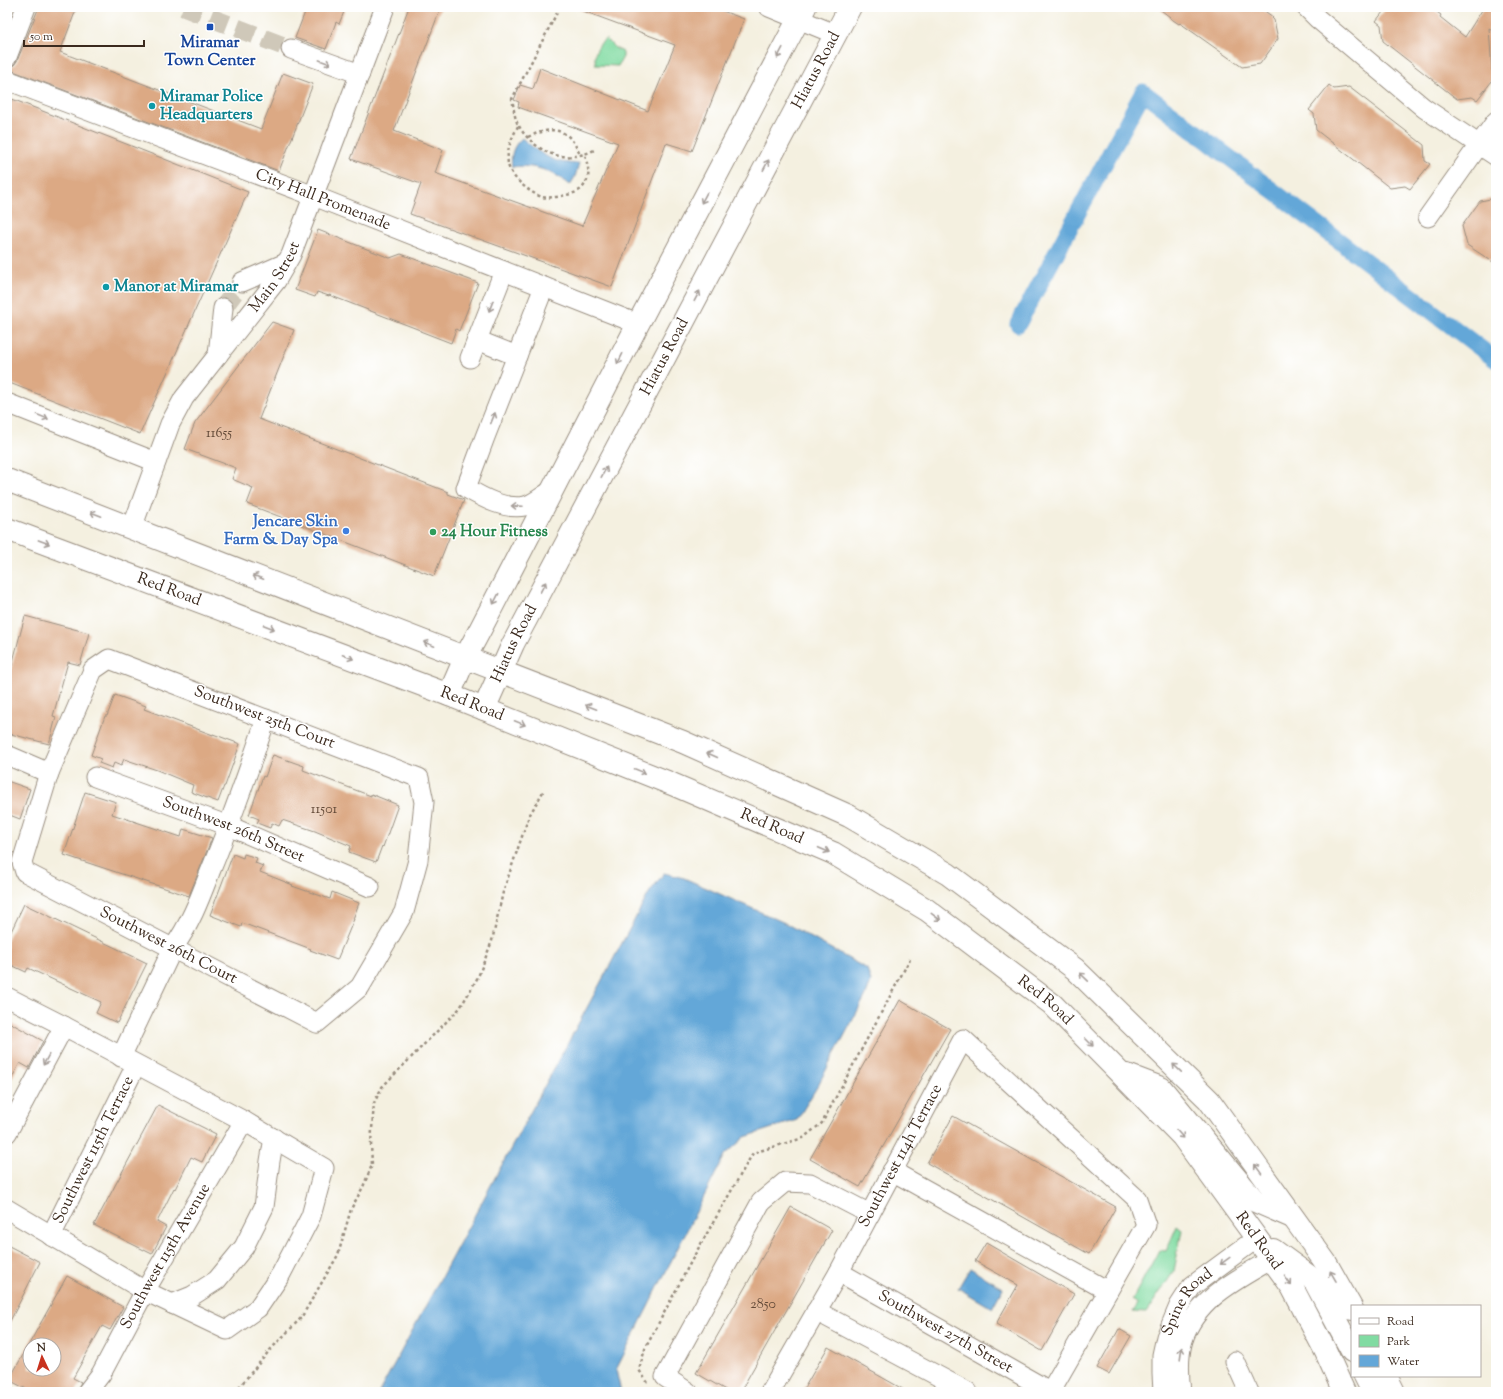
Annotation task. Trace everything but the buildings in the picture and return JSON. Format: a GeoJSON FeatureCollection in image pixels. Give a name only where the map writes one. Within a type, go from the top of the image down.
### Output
{"type":"FeatureCollection","features":[{"type":"Feature","properties":{"kind":"main road","name":"Hiatus Road"},"geometry":{"type":"LineString","coordinates":[[484,709],[513,644],[850,7]]}},
{"type":"Feature","properties":{"kind":"main road"},"geometry":{"type":"LineString","coordinates":[[449,695],[465,658],[638,324],[802,13]]}},
{"type":"Feature","properties":{"kind":"main road"},"geometry":{"type":"LineString","coordinates":[[7,480],[683,742],[849,816],[948,874],[1075,968],[1209,1100],[1326,1263],[1351,1307]]}},
{"type":"Feature","properties":{"kind":"main road","name":"Red Road"},"geometry":{"type":"LineString","coordinates":[[7,528],[449,695],[672,784],[833,853],[927,910],[1052,1004],[1182,1136],[1292,1287],[1326,1352],[1344,1392]]}},
{"type":"Feature","properties":{"kind":"main road"},"geometry":{"type":"LineString","coordinates":[[1120,1073],[1161,1088],[1255,1201],[1293,1217]]}},
{"type":"Feature","properties":{"kind":"main road"},"geometry":{"type":"LineString","coordinates":[[1257,1238],[1314,1280],[1351,1349]]}},
{"type":"Feature","properties":{"kind":"main road"},"geometry":{"type":"LineString","coordinates":[[1366,1377],[1373,1392]]}},
{"type":"Feature","properties":{"kind":"main road"},"geometry":{"type":"LineString","coordinates":[[1386,1377],[1394,1392]]}},
{"type":"Feature","properties":{"kind":"street"},"geometry":{"type":"LineString","coordinates":[[7,57],[26,7]]}},
{"type":"Feature","properties":{"kind":"street","name":"Main Street"},"geometry":{"type":"LineString","coordinates":[[132,528],[170,424],[184,398],[276,281],[291,255],[385,7]]}},
{"type":"Feature","properties":{"kind":"street"},"geometry":{"type":"LineString","coordinates":[[769,7],[802,13],[835,34]]}},
{"type":"Feature","properties":{"kind":"street"},"geometry":{"type":"LineString","coordinates":[[1306,7],[1424,108],[1496,156]]}},
{"type":"Feature","properties":{"kind":"street"},"geometry":{"type":"LineString","coordinates":[[291,49],[360,74]]}},
{"type":"Feature","properties":{"kind":"street","name":"City Hall Promenade"},"geometry":{"type":"LineString","coordinates":[[7,80],[314,196],[638,324]]}},
{"type":"Feature","properties":{"kind":"street"},"geometry":{"type":"LineString","coordinates":[[1428,217],[1496,122]]}},
{"type":"Feature","properties":{"kind":"street"},"geometry":{"type":"LineString","coordinates":[[242,282],[286,264]]}},
{"type":"Feature","properties":{"kind":"street"},"geometry":{"type":"LineString","coordinates":[[470,358],[504,271]]}},
{"type":"Feature","properties":{"kind":"street"},"geometry":{"type":"LineString","coordinates":[[544,287],[466,488],[487,501],[519,507],[526,506],[552,490]]}},
{"type":"Feature","properties":{"kind":"street"},"geometry":{"type":"LineString","coordinates":[[218,355],[223,308]]}},
{"type":"Feature","properties":{"kind":"street"},"geometry":{"type":"LineString","coordinates":[[477,340],[517,356]]}},
{"type":"Feature","properties":{"kind":"street"},"geometry":{"type":"LineString","coordinates":[[7,403],[156,462]]}},
{"type":"Feature","properties":{"kind":"street","name":"Southwest 25th Court"},"geometry":{"type":"LineString","coordinates":[[49,773],[93,670],[109,659],[419,778],[424,802],[418,860],[404,912],[360,987],[317,1023]]}},
{"type":"Feature","properties":{"kind":"street","name":"Southwest 115th Terrace"},"geometry":{"type":"LineString","coordinates":[[51,1236],[128,1061],[173,948],[182,936],[193,915],[229,826],[266,719]]}},
{"type":"Feature","properties":{"kind":"street"},"geometry":{"type":"LineString","coordinates":[[7,755],[49,773]]}},
{"type":"Feature","properties":{"kind":"street","name":"Southwest 26th Court"},"geometry":{"type":"LineString","coordinates":[[49,773],[22,862],[25,872],[317,1023]]}},
{"type":"Feature","properties":{"kind":"street","name":"Southwest 26th Street"},"geometry":{"type":"LineString","coordinates":[[95,777],[229,826],[370,887]]}},
{"type":"Feature","properties":{"kind":"street"},"geometry":{"type":"LineString","coordinates":[[7,997],[244,1121],[324,1168],[311,1216],[281,1274],[258,1308],[227,1330],[145,1291],[7,1209]]}},
{"type":"Feature","properties":{"kind":"street"},"geometry":{"type":"LineString","coordinates":[[7,1133],[64,1026]]}},
{"type":"Feature","properties":{"kind":"street","name":"Southwest 114h Terrace"},"geometry":{"type":"LineString","coordinates":[[770,1392],[839,1272],[963,1040],[1137,1199],[1146,1225],[1108,1291]]}},
{"type":"Feature","properties":{"kind":"street","name":"Southwest 115th Avenue"},"geometry":{"type":"LineString","coordinates":[[87,1392],[101,1374],[145,1291],[244,1121]]}},
{"type":"Feature","properties":{"kind":"street"},"geometry":{"type":"LineString","coordinates":[[172,1304],[192,1296],[217,1280],[244,1247],[264,1207],[274,1138]]}},
{"type":"Feature","properties":{"kind":"street"},"geometry":{"type":"LineString","coordinates":[[892,1171],[1108,1291],[1050,1392]]}},
{"type":"Feature","properties":{"kind":"street"},"geometry":{"type":"LineString","coordinates":[[688,1392],[665,1377],[761,1202],[785,1182],[810,1183],[870,1214]]}},
{"type":"Feature","properties":{"kind":"street","name":"Spine Road"},"geometry":{"type":"LineString","coordinates":[[1163,1392],[1162,1355],[1166,1337],[1178,1306],[1192,1286],[1257,1238]]}},
{"type":"Feature","properties":{"kind":"street","name":"Spine Road"},"geometry":{"type":"LineString","coordinates":[[1181,1392],[1180,1358],[1183,1340],[1189,1326],[1203,1306],[1216,1294],[1272,1259]]}},
{"type":"Feature","properties":{"kind":"street","name":"Southwest 27th Street"},"geometry":{"type":"LineString","coordinates":[[839,1272],[1050,1392]]}},
{"type":"Feature","properties":{"kind":"street"},"geometry":{"type":"LineString","coordinates":[[816,1311],[968,1392]]}},
{"type":"Feature","properties":{"kind":"street"},"geometry":{"type":"LineString","coordinates":[[1235,1362],[1249,1392]]}},
{"type":"Feature","properties":{"kind":"path"},"geometry":{"type":"LineString","coordinates":[[560,7],[512,99],[518,126],[528,137],[544,150],[555,155],[584,155],[594,150]]}},
{"type":"Feature","properties":{"kind":"path"},"geometry":{"type":"LineString","coordinates":[[518,126],[508,146],[508,165],[517,179],[529,191],[544,198],[579,191],[587,181],[588,169],[584,155]]}},
{"type":"Feature","properties":{"kind":"path"},"geometry":{"type":"LineString","coordinates":[[528,137],[550,130],[562,131],[570,137],[577,147],[580,155]]}},
{"type":"Feature","properties":{"kind":"path"},"geometry":{"type":"LineString","coordinates":[[235,1392],[270,1350],[301,1318],[338,1255],[351,1209],[372,1165],[371,1144],[374,1103],[382,1087],[460,1008],[478,977],[492,941],[503,892],[530,816],[544,790]]}},
{"type":"Feature","properties":{"kind":"path"},"geometry":{"type":"LineString","coordinates":[[650,1386],[639,1370],[645,1349],[694,1256],[753,1153],[803,1138],[822,1123],[910,959]]}},
{"type":"Feature","properties":{"kind":"green space"},"geometry":{"type":"Polygon","coordinates":[[[606,39],[615,48],[623,52],[623,57],[618,66],[596,65],[596,50],[606,39]]]}},
{"type":"Feature","properties":{"kind":"green space"},"geometry":{"type":"Polygon","coordinates":[[[1177,1226],[1182,1230],[1174,1271],[1146,1313],[1133,1312],[1138,1304],[1132,1300],[1159,1250],[1166,1251],[1177,1226]]]}},
{"type":"Feature","properties":{"kind":"water"},"geometry":{"type":"Polygon","coordinates":[[[522,138],[549,158],[562,162],[579,163],[575,177],[570,185],[550,172],[536,168],[520,166],[512,167],[511,159],[513,151],[516,144],[522,138]]]}},
{"type":"Feature","properties":{"kind":"water"},"geometry":{"type":"Polygon","coordinates":[[[664,873],[684,878],[785,923],[867,969],[871,982],[866,995],[817,1087],[797,1120],[745,1137],[725,1155],[616,1370],[621,1392],[379,1392],[649,893],[664,873]]]}},
{"type":"Feature","properties":{"kind":"water"},"geometry":{"type":"Polygon","coordinates":[[[970,1268],[1003,1288],[992,1308],[958,1288],[970,1268]]]}},
{"type":"Feature","properties":{"kind":"waterway"},"geometry":{"type":"LineString","coordinates":[[1018,324],[1143,92],[1496,360]]}},
{"type":"Feature","properties":{"kind":"tunnel"},"geometry":{"type":"LineString","coordinates":[[183,7],[291,49]]}},
{"type":"Feature","properties":{"kind":"tunnel"},"geometry":{"type":"LineString","coordinates":[[223,308],[242,282]]}},
{"type":"Feature","properties":{"kind":"place","name":"Miramar Town Center"},"geometry":{"type":"Point","coordinates":[210,27]}},
{"type":"Feature","properties":{"kind":"place","name":"Miramar Police Headquarters"},"geometry":{"type":"Point","coordinates":[152,106]}},
{"type":"Feature","properties":{"kind":"place","name":"Manor at Miramar"},"geometry":{"type":"Point","coordinates":[106,287]}},
{"type":"Feature","properties":{"kind":"place","name":"Jencare Skin Farm & Day Spa"},"geometry":{"type":"Point","coordinates":[346,531]}},
{"type":"Feature","properties":{"kind":"place","name":"24 Hour Fitness"},"geometry":{"type":"Point","coordinates":[433,532]}}]}
